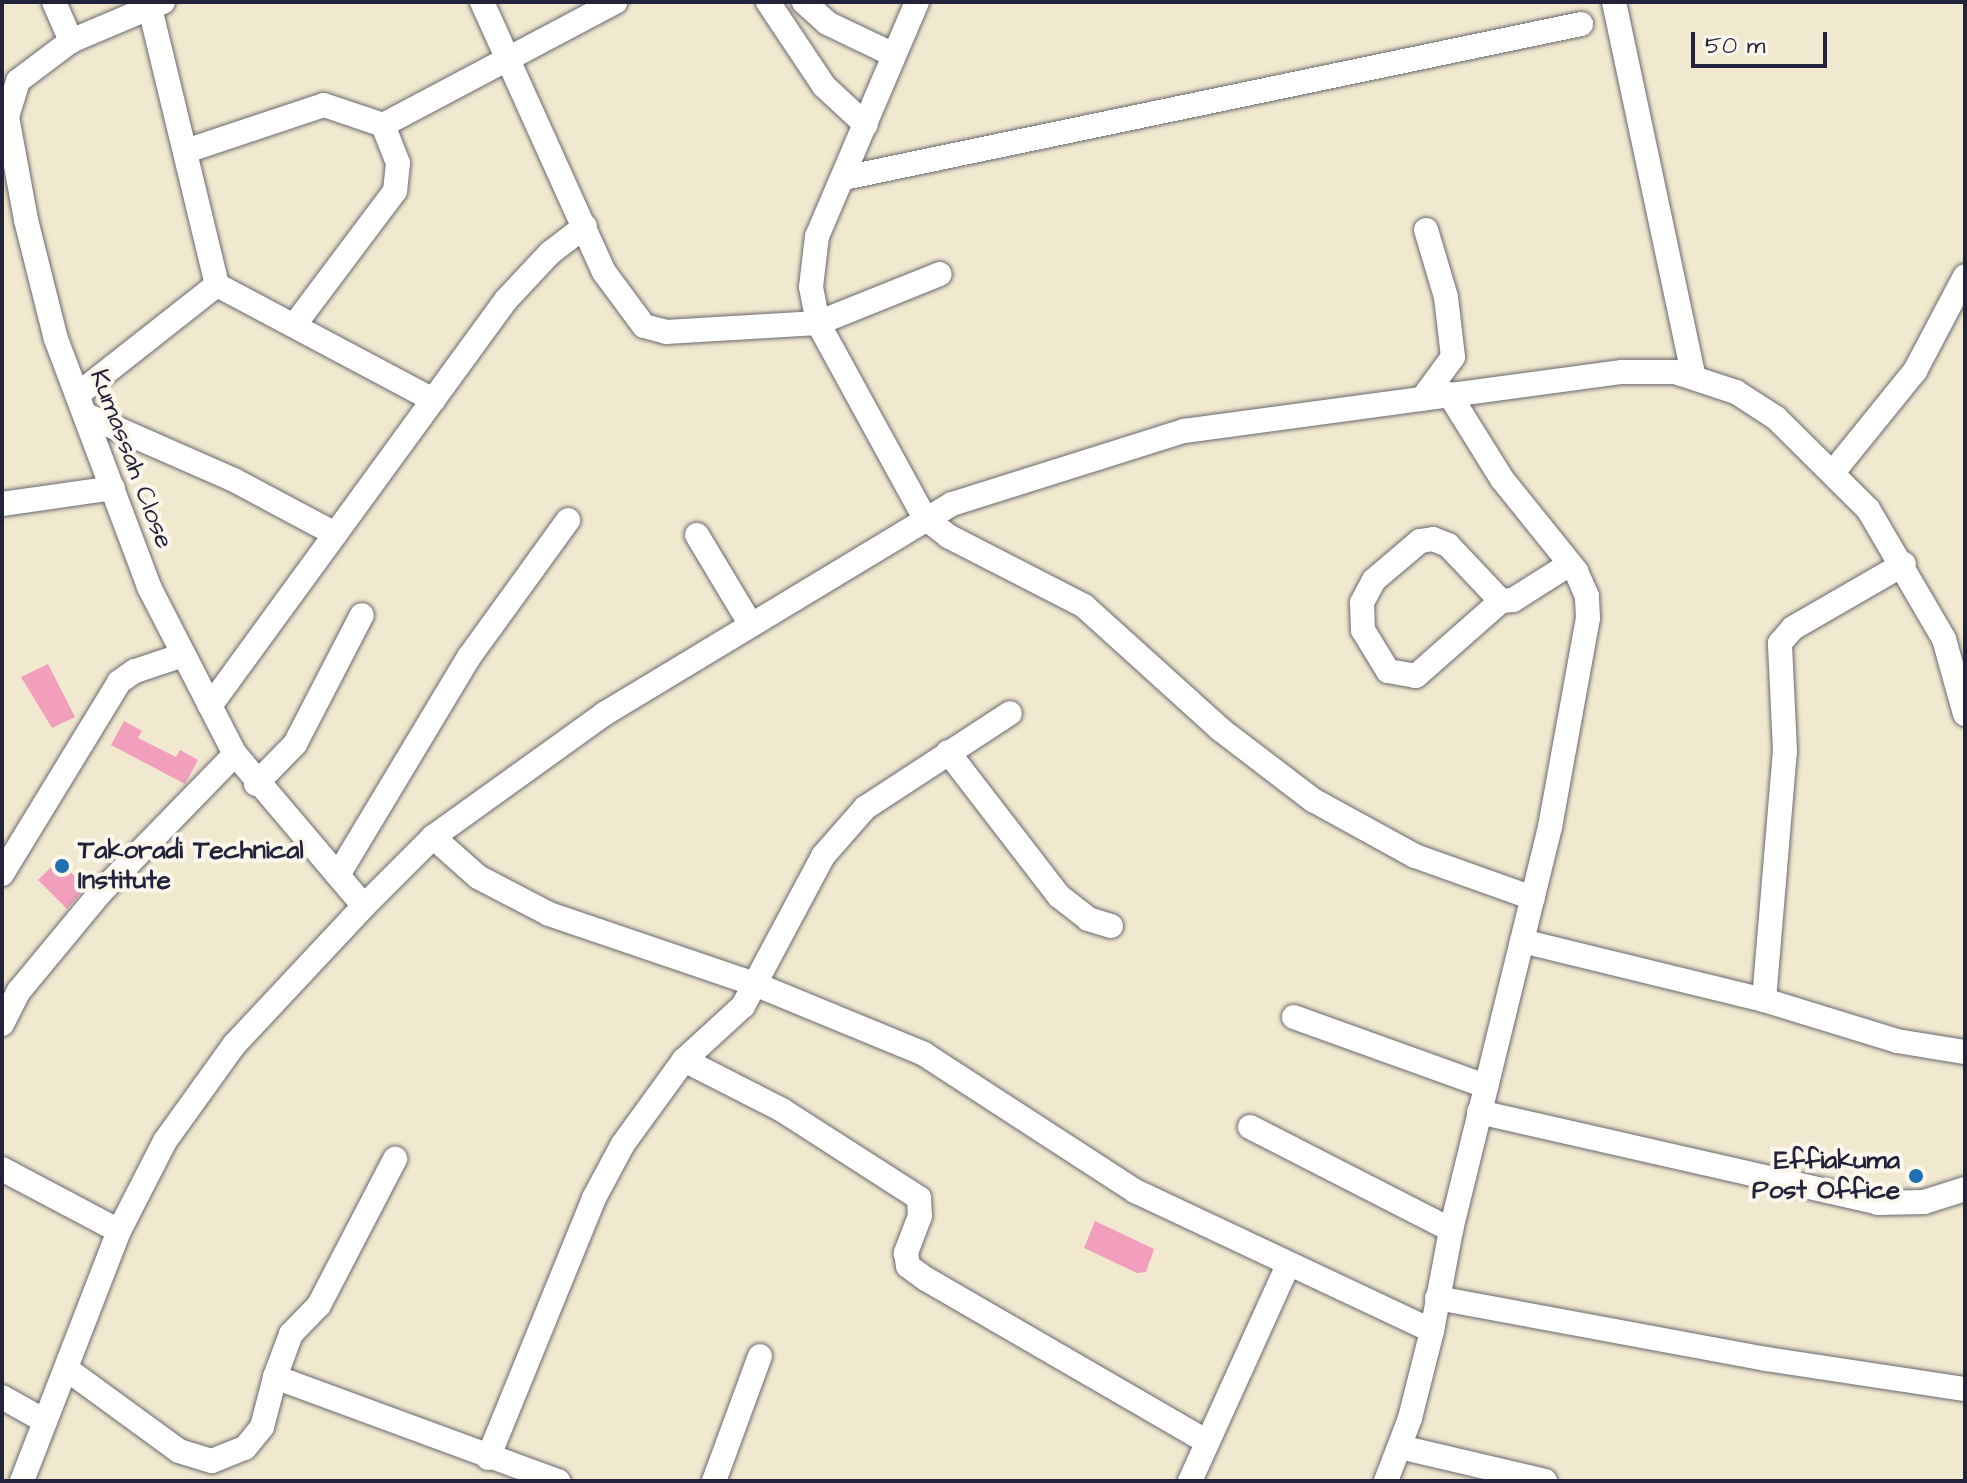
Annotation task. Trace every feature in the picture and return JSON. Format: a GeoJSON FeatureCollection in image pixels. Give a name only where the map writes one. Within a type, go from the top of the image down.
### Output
{"type":"FeatureCollection","features":[{"type":"Feature","properties":{"kind":"street"},"geometry":{"type":"LineString","coordinates":[[54,2],[71,41]]}},
{"type":"Feature","properties":{"kind":"street"},"geometry":{"type":"LineString","coordinates":[[482,2],[623,304],[655,331],[818,323],[940,274]]}},
{"type":"Feature","properties":{"kind":"street"},"geometry":{"type":"LineString","coordinates":[[186,151],[324,105],[383,125],[511,60],[615,2]]}},
{"type":"Feature","properties":{"kind":"street"},"geometry":{"type":"LineString","coordinates":[[768,2],[840,106],[866,125]]}},
{"type":"Feature","properties":{"kind":"street"},"geometry":{"type":"LineString","coordinates":[[804,2],[827,23],[894,55]]}},
{"type":"Feature","properties":{"kind":"street"},"geometry":{"type":"LineString","coordinates":[[917,2],[817,236],[811,287],[818,323],[924,517],[948,536],[1084,606],[1220,729],[1313,800],[1415,856],[1533,898]]}},
{"type":"Feature","properties":{"kind":"street"},"geometry":{"type":"LineString","coordinates":[[1614,2],[1694,377]]}},
{"type":"Feature","properties":{"kind":"street"},"geometry":{"type":"LineString","coordinates":[[156,5],[217,285]]}},
{"type":"Feature","properties":{"kind":"street","name":"Kumassah Close"},"geometry":{"type":"LineString","coordinates":[[156,5],[71,41],[10,79],[7,117],[26,220],[56,339],[149,587],[235,754],[256,784],[364,906]]}},
{"type":"Feature","properties":{"kind":"street"},"geometry":{"type":"LineString","coordinates":[[844,178],[1581,24]]}},
{"type":"Feature","properties":{"kind":"street"},"geometry":{"type":"LineString","coordinates":[[295,324],[395,191],[398,163],[383,125]]}},
{"type":"Feature","properties":{"kind":"street"},"geometry":{"type":"LineString","coordinates":[[210,706],[528,273],[585,226]]}},
{"type":"Feature","properties":{"kind":"street"},"geometry":{"type":"LineString","coordinates":[[1422,399],[1453,357],[1446,297],[1426,230]]}},
{"type":"Feature","properties":{"kind":"street"},"geometry":{"type":"LineString","coordinates":[[1834,471],[1915,371],[1965,276]]}},
{"type":"Feature","properties":{"kind":"street"},"geometry":{"type":"LineString","coordinates":[[217,285],[81,405],[234,480],[335,534]]}},
{"type":"Feature","properties":{"kind":"street"},"geometry":{"type":"LineString","coordinates":[[217,285],[433,400]]}},
{"type":"Feature","properties":{"kind":"street"},"geometry":{"type":"LineString","coordinates":[[22,1481],[68,1370],[119,1231],[195,1094],[364,906],[433,837],[604,714],[924,517],[1184,431],[1622,372],[1658,371],[1694,377],[1736,392],[1776,418],[1834,471],[1904,564],[1944,639],[1965,714]]}},
{"type":"Feature","properties":{"kind":"street"},"geometry":{"type":"LineString","coordinates":[[1386,1481],[1400,1447],[1432,1331],[1451,1230],[1533,898],[1586,651],[1587,596],[1570,564],[1502,479],[1449,394]]}},
{"type":"Feature","properties":{"kind":"street"},"geometry":{"type":"LineString","coordinates":[[2,504],[113,488]]}},
{"type":"Feature","properties":{"kind":"street"},"geometry":{"type":"LineString","coordinates":[[338,875],[469,657],[568,520]]}},
{"type":"Feature","properties":{"kind":"street"},"geometry":{"type":"LineString","coordinates":[[697,535],[749,622]]}},
{"type":"Feature","properties":{"kind":"street"},"geometry":{"type":"LineString","coordinates":[[1501,601],[1448,545],[1433,539],[1420,541],[1374,580],[1362,603],[1363,630],[1388,671],[1416,676],[1501,601],[1513,600],[1570,564]]}},
{"type":"Feature","properties":{"kind":"street"},"geometry":{"type":"LineString","coordinates":[[1764,1000],[1785,751],[1780,643],[1793,628],[1904,564]]}},
{"type":"Feature","properties":{"kind":"street"},"geometry":{"type":"LineString","coordinates":[[256,784],[295,744],[362,615]]}},
{"type":"Feature","properties":{"kind":"street"},"geometry":{"type":"LineString","coordinates":[[2,874],[119,682],[183,655]]}},
{"type":"Feature","properties":{"kind":"street"},"geometry":{"type":"LineString","coordinates":[[488,1458],[594,1198],[623,1144],[684,1060],[737,1015],[823,856],[865,808],[1010,713]]}},
{"type":"Feature","properties":{"kind":"street"},"geometry":{"type":"LineString","coordinates":[[948,752],[1059,896],[1088,919],[1111,926]]}},
{"type":"Feature","properties":{"kind":"street"},"geometry":{"type":"LineString","coordinates":[[2,1024],[19,991],[101,892],[235,754]]}},
{"type":"Feature","properties":{"kind":"street"},"geometry":{"type":"LineString","coordinates":[[433,837],[509,896],[752,983],[924,1054],[1135,1191],[1432,1331]]}},
{"type":"Feature","properties":{"kind":"street"},"geometry":{"type":"LineString","coordinates":[[1522,941],[1764,1000],[1897,1041],[1965,1052]]}},
{"type":"Feature","properties":{"kind":"street"},"geometry":{"type":"LineString","coordinates":[[1294,1017],[1486,1086]]}},
{"type":"Feature","properties":{"kind":"street"},"geometry":{"type":"LineString","coordinates":[[684,1060],[782,1110],[919,1198],[920,1216],[906,1253],[908,1266],[1207,1442]]}},
{"type":"Feature","properties":{"kind":"street"},"geometry":{"type":"LineString","coordinates":[[1479,1112],[1878,1203],[1924,1202],[1965,1189]]}},
{"type":"Feature","properties":{"kind":"street"},"geometry":{"type":"LineString","coordinates":[[1250,1127],[1451,1230]]}},
{"type":"Feature","properties":{"kind":"street"},"geometry":{"type":"LineString","coordinates":[[68,1370],[179,1451],[212,1461],[245,1448],[262,1427],[275,1377],[291,1334],[319,1305],[395,1159]]}},
{"type":"Feature","properties":{"kind":"street"},"geometry":{"type":"LineString","coordinates":[[2,1169],[119,1231]]}},
{"type":"Feature","properties":{"kind":"street"},"geometry":{"type":"LineString","coordinates":[[1190,1481],[1288,1265]]}},
{"type":"Feature","properties":{"kind":"street"},"geometry":{"type":"LineString","coordinates":[[1437,1298],[1766,1359],[1965,1389]]}},
{"type":"Feature","properties":{"kind":"street"},"geometry":{"type":"LineString","coordinates":[[714,1481],[760,1356]]}},
{"type":"Feature","properties":{"kind":"street"},"geometry":{"type":"LineString","coordinates":[[275,1377],[488,1458],[558,1481]]}},
{"type":"Feature","properties":{"kind":"street"},"geometry":{"type":"LineString","coordinates":[[2,1397],[45,1421]]}},
{"type":"Feature","properties":{"kind":"street"},"geometry":{"type":"LineString","coordinates":[[1400,1447],[1545,1481]]}},
{"type":"Feature","properties":{"kind":"building"},"geometry":{"type":"Polygon","coordinates":[[[48,664],[75,717],[52,728],[21,677],[48,664]]]}},
{"type":"Feature","properties":{"kind":"building"},"geometry":{"type":"Polygon","coordinates":[[[124,721],[142,731],[138,738],[176,757],[180,750],[198,760],[185,784],[111,745],[124,721]]]}},
{"type":"Feature","properties":{"kind":"building"},"geometry":{"type":"Polygon","coordinates":[[[58,860],[86,887],[67,909],[38,880],[58,860]]]}},
{"type":"Feature","properties":{"kind":"building"},"geometry":{"type":"Polygon","coordinates":[[[1095,1221],[1154,1249],[1146,1272],[1137,1273],[1084,1248],[1095,1221]]]}},
{"type":"Feature","properties":{"kind":"place","name":"Takoradi Technical Institute"},"geometry":{"type":"Point","coordinates":[62,866]}},
{"type":"Feature","properties":{"kind":"place","name":"Effiakuma Post Office"},"geometry":{"type":"Point","coordinates":[1916,1176]}}]}
